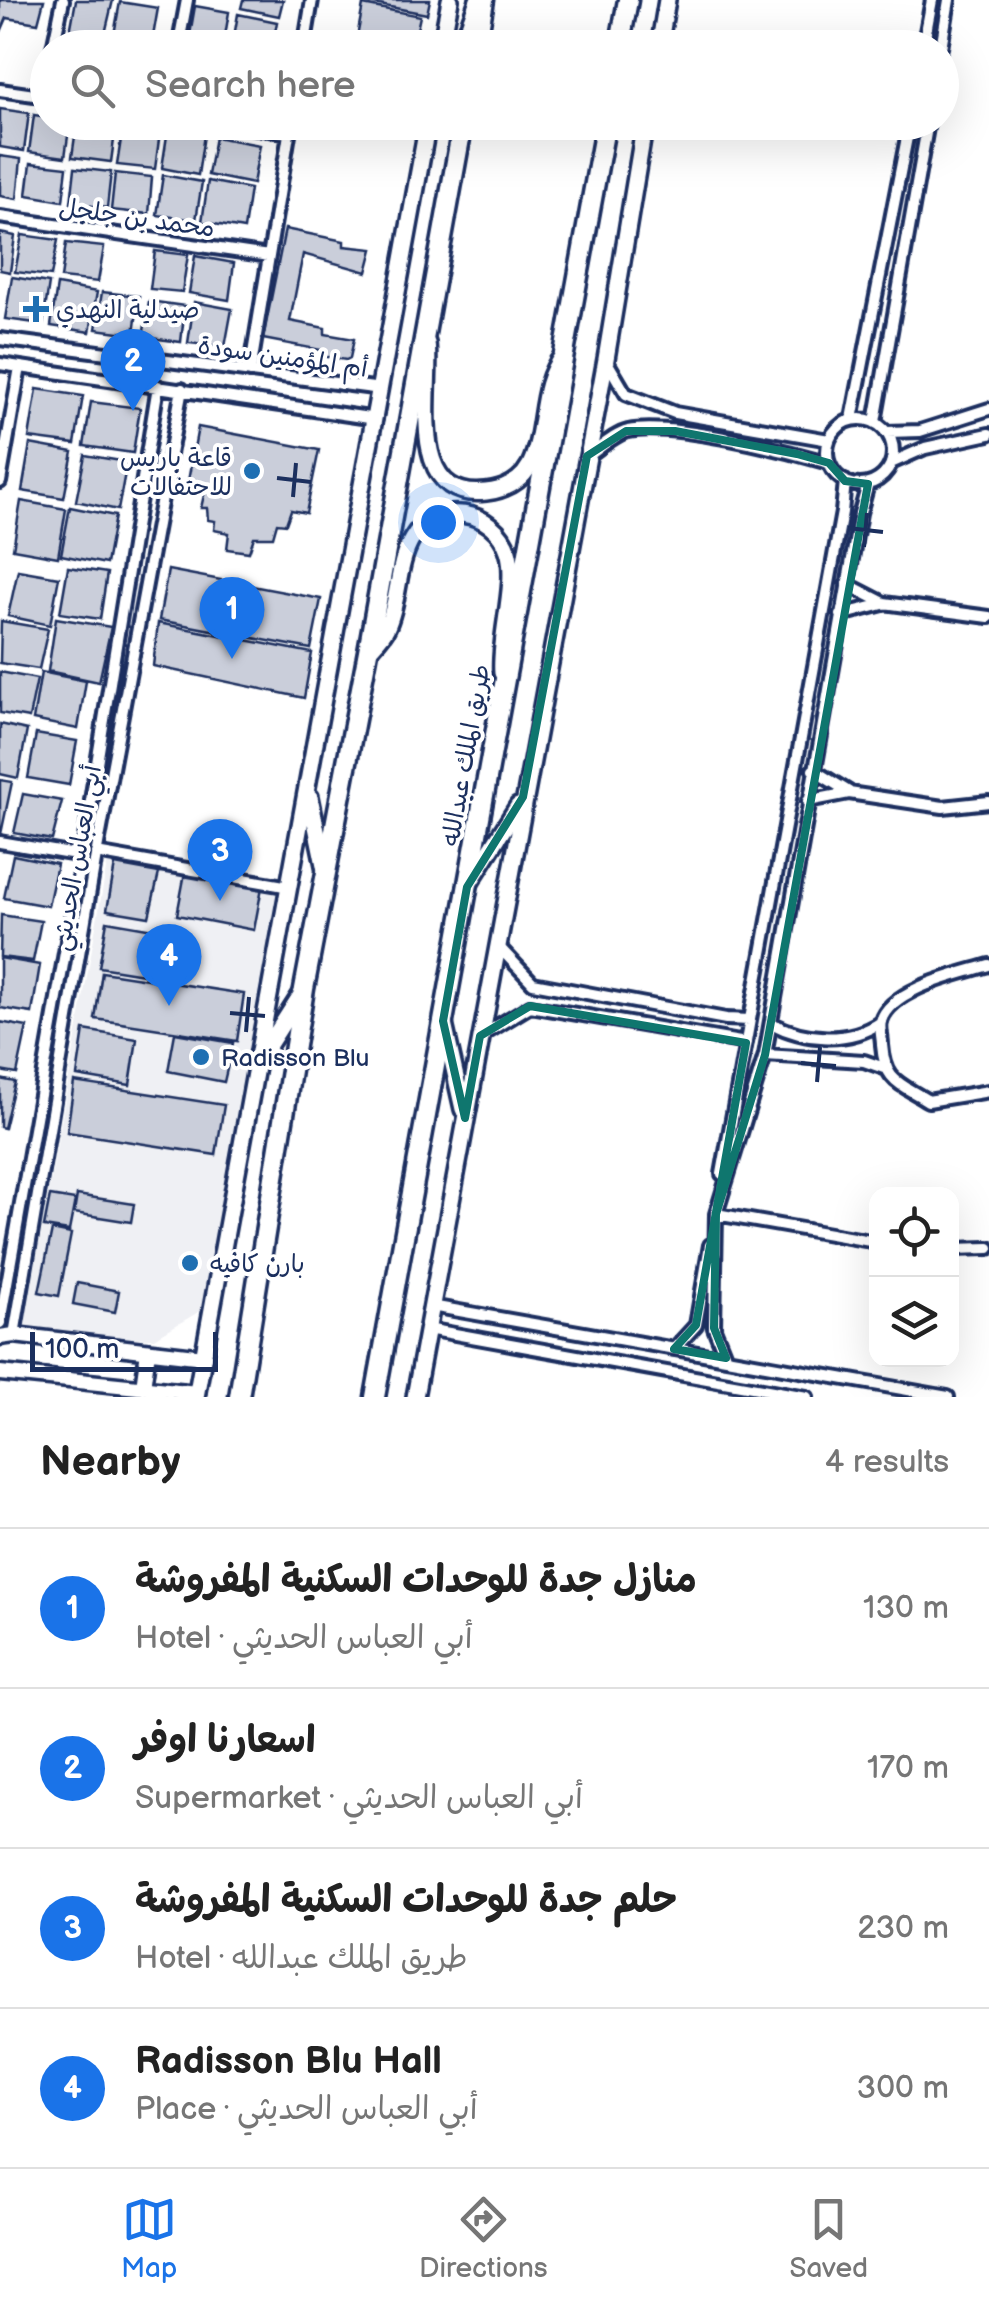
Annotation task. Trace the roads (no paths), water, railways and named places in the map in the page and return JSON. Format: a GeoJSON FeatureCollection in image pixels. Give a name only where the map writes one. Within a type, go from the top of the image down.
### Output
{"type":"FeatureCollection","features":[{"type":"Feature","properties":{"kind":"highway"},"geometry":{"type":"LineString","coordinates":[[478,30],[481,0]]}},
{"type":"Feature","properties":{"kind":"highway"},"geometry":{"type":"LineString","coordinates":[[622,30],[628,0]]}},
{"type":"Feature","properties":{"kind":"highway"},"geometry":{"type":"LineString","coordinates":[[241,1397],[304,989],[460,140]]}},
{"type":"Feature","properties":{"kind":"highway","name":"طريق الملك عبدالله"},"geometry":{"type":"LineString","coordinates":[[375,1397],[603,140]]}},
{"type":"Feature","properties":{"kind":"main road"},"geometry":{"type":"LineString","coordinates":[[445,30],[450,0]]}},
{"type":"Feature","properties":{"kind":"main road"},"geometry":{"type":"LineString","coordinates":[[468,30],[481,0]]}},
{"type":"Feature","properties":{"kind":"main road"},"geometry":{"type":"LineString","coordinates":[[662,30],[668,0]]}},
{"type":"Feature","properties":{"kind":"main road"},"geometry":{"type":"LineString","coordinates":[[196,1395],[426,140]]}},
{"type":"Feature","properties":{"kind":"main road"},"geometry":{"type":"LineString","coordinates":[[415,1397],[643,140]]}},
{"type":"Feature","properties":{"kind":"main road"},"geometry":{"type":"LineString","coordinates":[[426,334],[430,366],[428,450],[442,476],[462,491],[476,494],[506,488],[520,479],[529,466],[552,369],[564,355]]}},
{"type":"Feature","properties":{"kind":"main road"},"geometry":{"type":"LineString","coordinates":[[368,651],[387,628],[398,575],[414,535],[440,514],[474,516],[490,524],[510,554],[500,652],[503,687]]}},
{"type":"Feature","properties":{"kind":"main road"},"geometry":{"type":"LineString","coordinates":[[308,788],[325,870]]}},
{"type":"Feature","properties":{"kind":"main road"},"geometry":{"type":"LineString","coordinates":[[467,887],[524,797]]}},
{"type":"Feature","properties":{"kind":"main road"},"geometry":{"type":"LineString","coordinates":[[258,1062],[304,989]]}},
{"type":"Feature","properties":{"kind":"main road"},"geometry":{"type":"LineString","coordinates":[[443,1021],[465,1118]]}},
{"type":"Feature","properties":{"kind":"street"},"geometry":{"type":"LineString","coordinates":[[56,30],[62,0]]}},
{"type":"Feature","properties":{"kind":"street"},"geometry":{"type":"LineString","coordinates":[[181,30],[187,0]]}},
{"type":"Feature","properties":{"kind":"street"},"geometry":{"type":"LineString","coordinates":[[307,30],[312,0]]}},
{"type":"Feature","properties":{"kind":"street"},"geometry":{"type":"LineString","coordinates":[[927,30],[932,0]]}},
{"type":"Feature","properties":{"kind":"street"},"geometry":{"type":"LineString","coordinates":[[944,30],[949,0]]}},
{"type":"Feature","properties":{"kind":"street"},"geometry":{"type":"LineString","coordinates":[[0,90],[30,95]]}},
{"type":"Feature","properties":{"kind":"street"},"geometry":{"type":"LineString","coordinates":[[250,372],[288,140]]}},
{"type":"Feature","properties":{"kind":"street"},"geometry":{"type":"LineString","coordinates":[[852,419],[906,140]]}},
{"type":"Feature","properties":{"kind":"street"},"geometry":{"type":"LineString","coordinates":[[876,422],[925,140]]}},
{"type":"Feature","properties":{"kind":"street","name":"محمد بن جلجل"},"geometry":{"type":"LineString","coordinates":[[0,217],[269,256]]}},
{"type":"Feature","properties":{"kind":"street","name":"أم المؤمنين سودة"},"geometry":{"type":"LineString","coordinates":[[0,340],[381,389]]}},
{"type":"Feature","properties":{"kind":"street"},"geometry":{"type":"LineString","coordinates":[[606,359],[626,394],[675,413],[829,440]]}},
{"type":"Feature","properties":{"kind":"street","name":"أم المؤمنين سودة"},"geometry":{"type":"LineString","coordinates":[[0,364],[376,419]]}},
{"type":"Feature","properties":{"kind":"street"},"geometry":{"type":"LineString","coordinates":[[0,482],[20,367]]}},
{"type":"Feature","properties":{"kind":"street","name":"أبي العباس الحديثي"},"geometry":{"type":"LineString","coordinates":[[0,1322],[82,856],[158,386]]}},
{"type":"Feature","properties":{"kind":"street","name":"أبي العباس الحديثي"},"geometry":{"type":"LineString","coordinates":[[7,1336],[182,389]]}},
{"type":"Feature","properties":{"kind":"street"},"geometry":{"type":"LineString","coordinates":[[888,432],[920,431],[989,410]]}},
{"type":"Feature","properties":{"kind":"street"},"geometry":{"type":"LineString","coordinates":[[588,456],[626,431],[675,431],[797,454],[829,464],[845,481],[868,484],[882,476],[891,463],[893,448],[888,432],[876,422],[852,419],[838,427],[829,440],[829,464]]}},
{"type":"Feature","properties":{"kind":"street"},"geometry":{"type":"LineString","coordinates":[[891,463],[925,448],[989,434]]}},
{"type":"Feature","properties":{"kind":"street"},"geometry":{"type":"LineString","coordinates":[[674,1349],[696,1326],[845,481]]}},
{"type":"Feature","properties":{"kind":"street"},"geometry":{"type":"LineString","coordinates":[[726,1358],[714,1328],[716,1214],[766,1055],[846,584],[868,484]]}},
{"type":"Feature","properties":{"kind":"street"},"geometry":{"type":"LineString","coordinates":[[846,584],[884,603],[989,618]]}},
{"type":"Feature","properties":{"kind":"street"},"geometry":{"type":"LineString","coordinates":[[841,615],[884,603]]}},
{"type":"Feature","properties":{"kind":"street"},"geometry":{"type":"LineString","coordinates":[[813,770],[850,792]]}},
{"type":"Feature","properties":{"kind":"street"},"geometry":{"type":"LineString","coordinates":[[808,801],[850,792],[943,807],[989,802]]}},
{"type":"Feature","properties":{"kind":"street"},"geometry":{"type":"LineString","coordinates":[[0,842],[82,856]]}},
{"type":"Feature","properties":{"kind":"street"},"geometry":{"type":"LineString","coordinates":[[96,853],[290,887]]}},
{"type":"Feature","properties":{"kind":"street"},"geometry":{"type":"LineString","coordinates":[[496,946],[533,983],[726,1019],[750,1020]]}},
{"type":"Feature","properties":{"kind":"street"},"geometry":{"type":"LineString","coordinates":[[772,1023],[787,1032],[839,1039],[864,1034],[881,1022],[892,1005],[930,982],[989,966]]}},
{"type":"Feature","properties":{"kind":"street"},"geometry":{"type":"LineString","coordinates":[[480,1036],[530,1006],[746,1043]]}},
{"type":"Feature","properties":{"kind":"street"},"geometry":{"type":"LineString","coordinates":[[881,1022],[884,1068]]}},
{"type":"Feature","properties":{"kind":"street"},"geometry":{"type":"LineString","coordinates":[[766,1055],[864,1061],[884,1068],[896,1082],[928,1101],[989,1091]]}},
{"type":"Feature","properties":{"kind":"street"},"geometry":{"type":"LineString","coordinates":[[716,1214],[869,1241]]}},
{"type":"Feature","properties":{"kind":"street"},"geometry":{"type":"LineString","coordinates":[[959,1249],[989,1248]]}},
{"type":"Feature","properties":{"kind":"street"},"geometry":{"type":"LineString","coordinates":[[431,1306],[946,1397]]}},
{"type":"Feature","properties":{"kind":"street"},"geometry":{"type":"LineString","coordinates":[[427,1329],[807,1397]]}},
{"type":"Feature","properties":{"kind":"street"},"geometry":{"type":"LineString","coordinates":[[7,1336],[204,1357]]}},
{"type":"Feature","properties":{"kind":"street"},"geometry":{"type":"LineString","coordinates":[[143,1387],[148,1351]]}},
{"type":"Feature","properties":{"kind":"street"},"geometry":{"type":"LineString","coordinates":[[0,1373],[196,1395]]}},
{"type":"Feature","properties":{"kind":"place","name":"صيدلية النهدي"},"geometry":{"type":"Point","coordinates":[36,309]}},
{"type":"Feature","properties":{"kind":"place","name":"اسعارنا اوفر"},"geometry":{"type":"Point","coordinates":[133,411]}},
{"type":"Feature","properties":{"kind":"place","name":"قاعة باريس للاحتفالات"},"geometry":{"type":"Point","coordinates":[252,471]}},
{"type":"Feature","properties":{"kind":"place","name":"منازل جدة للوحدات السكنية المفروشة"},"geometry":{"type":"Point","coordinates":[232,659]}},
{"type":"Feature","properties":{"kind":"place","name":"حلم جدة للوحدات السكنية المفروشة"},"geometry":{"type":"Point","coordinates":[220,901]}},
{"type":"Feature","properties":{"kind":"place","name":"Radisson Blu Hall"},"geometry":{"type":"Point","coordinates":[169,1006]}},
{"type":"Feature","properties":{"kind":"place","name":"Radisson Blu"},"geometry":{"type":"Point","coordinates":[201,1057]}},
{"type":"Feature","properties":{"kind":"place","name":"بارن كافيه"},"geometry":{"type":"Point","coordinates":[190,1263]}}]}
